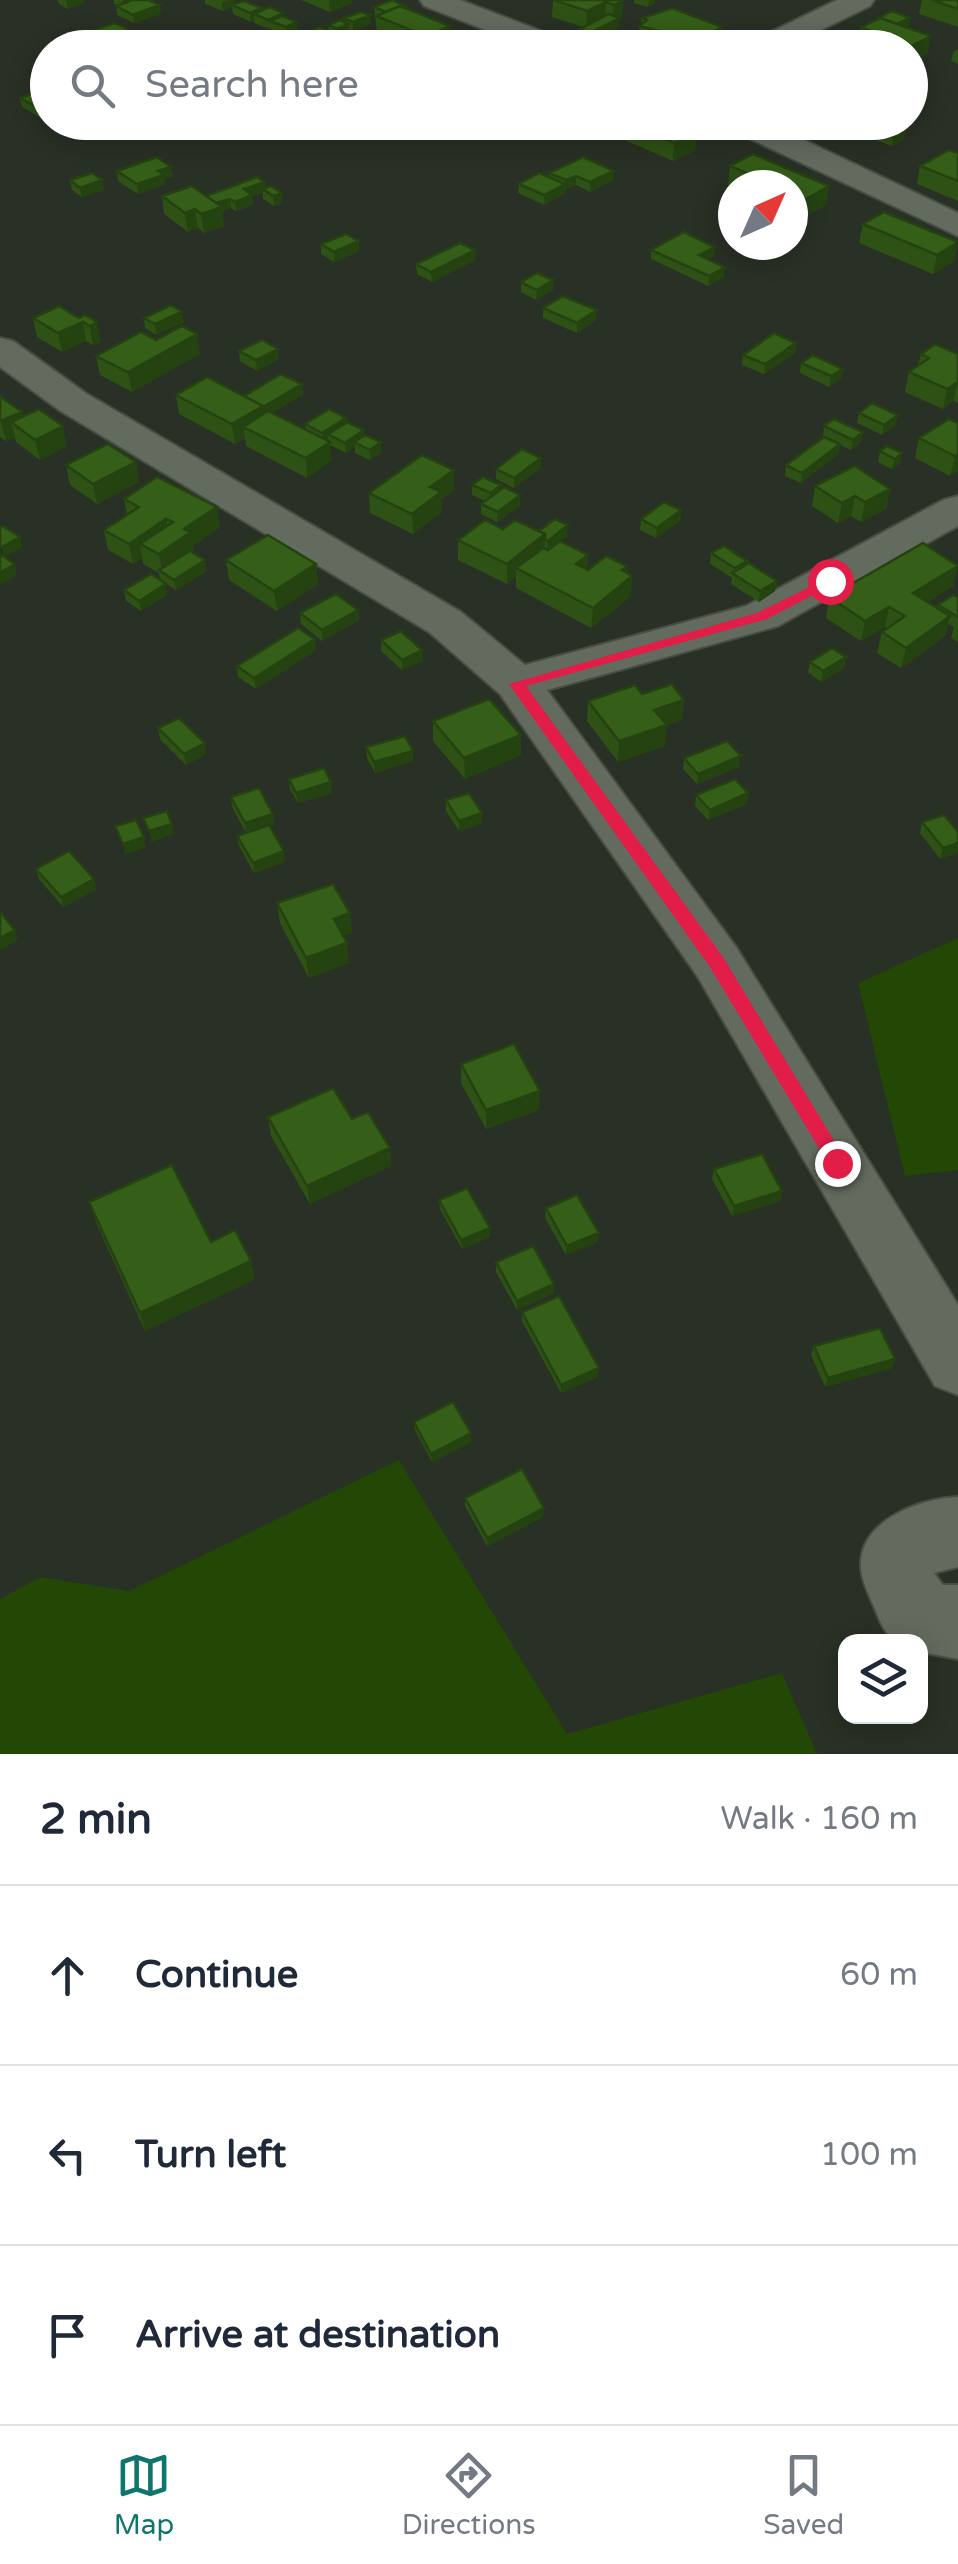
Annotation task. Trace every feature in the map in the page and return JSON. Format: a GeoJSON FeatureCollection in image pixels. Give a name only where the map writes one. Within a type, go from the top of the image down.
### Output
{"type":"FeatureCollection","features":[{"type":"Feature","properties":{"kind":"street"},"geometry":{"type":"LineString","coordinates":[[434,0],[513,30]]}},
{"type":"Feature","properties":{"kind":"street"},"geometry":{"type":"LineString","coordinates":[[798,30],[860,0]]}},
{"type":"Feature","properties":{"kind":"street"},"geometry":{"type":"LineString","coordinates":[[776,140],[958,226]]}},
{"type":"Feature","properties":{"kind":"street"},"geometry":{"type":"LineString","coordinates":[[0,349],[73,402],[446,622],[517,684],[716,962],[958,1364]]}},
{"type":"Feature","properties":{"kind":"street"},"geometry":{"type":"LineString","coordinates":[[517,684],[762,616],[958,509]]}},
{"type":"Feature","properties":{"kind":"street"},"geometry":{"type":"LineString","coordinates":[[958,1532],[941,1532],[914,1540],[896,1561],[902,1594],[918,1613],[937,1623],[958,1622]]}},
{"type":"Feature","properties":{"kind":"green space"},"geometry":{"type":"Polygon","coordinates":[[[958,938],[958,1170],[905,1176],[858,983],[958,938]]]}},
{"type":"Feature","properties":{"kind":"green space"},"geometry":{"type":"Polygon","coordinates":[[[399,1460],[567,1734],[782,1673],[817,1754],[0,1754],[0,1599],[40,1577],[129,1591],[399,1460]]]}},
{"type":"Feature","properties":{"kind":"building"},"geometry":{"type":"Polygon","coordinates":[[[123,0],[149,0],[160,5],[133,15],[116,6],[128,2],[123,0]]]}},
{"type":"Feature","properties":{"kind":"building"},"geometry":{"type":"Polygon","coordinates":[[[392,0],[406,6],[386,12],[374,7],[392,0]]]}},
{"type":"Feature","properties":{"kind":"building"},"geometry":{"type":"Polygon","coordinates":[[[554,0],[623,1],[614,5],[606,2],[587,11],[554,0]]]}},
{"type":"Feature","properties":{"kind":"building"},"geometry":{"type":"Polygon","coordinates":[[[932,0],[958,0],[958,9],[932,0]]]}},
{"type":"Feature","properties":{"kind":"building"},"geometry":{"type":"Polygon","coordinates":[[[244,1],[262,8],[250,13],[232,5],[244,1]]]}},
{"type":"Feature","properties":{"kind":"building"},"geometry":{"type":"Polygon","coordinates":[[[400,6],[450,26],[441,30],[411,30],[376,16],[400,6]]]}},
{"type":"Feature","properties":{"kind":"building"},"geometry":{"type":"Polygon","coordinates":[[[269,7],[284,13],[268,20],[254,14],[269,7]]]}},
{"type":"Feature","properties":{"kind":"building"},"geometry":{"type":"Polygon","coordinates":[[[672,8],[722,27],[655,30],[639,26],[647,20],[642,18],[672,8]]]}},
{"type":"Feature","properties":{"kind":"building"},"geometry":{"type":"Polygon","coordinates":[[[892,11],[910,18],[897,24],[879,18],[892,11]]]}},
{"type":"Feature","properties":{"kind":"building"},"geometry":{"type":"Polygon","coordinates":[[[361,12],[371,15],[353,22],[343,18],[361,12]]]}},
{"type":"Feature","properties":{"kind":"building"},"geometry":{"type":"Polygon","coordinates":[[[609,14],[619,18],[596,30],[580,29],[609,14]]]}},
{"type":"Feature","properties":{"kind":"building"},"geometry":{"type":"Polygon","coordinates":[[[282,16],[297,22],[286,27],[270,21],[282,16]]]}},
{"type":"Feature","properties":{"kind":"building"},"geometry":{"type":"Polygon","coordinates":[[[880,18],[914,30],[868,30],[861,27],[880,18]]]}},
{"type":"Feature","properties":{"kind":"building"},"geometry":{"type":"Polygon","coordinates":[[[340,20],[349,24],[337,29],[328,25],[340,20]]]}},
{"type":"Feature","properties":{"kind":"building"},"geometry":{"type":"Polygon","coordinates":[[[115,23],[129,30],[94,30],[115,23]]]}},
{"type":"Feature","properties":{"kind":"building"},"geometry":{"type":"Polygon","coordinates":[[[949,150],[958,153],[958,181],[920,166],[949,150]]]}},
{"type":"Feature","properties":{"kind":"building"},"geometry":{"type":"Polygon","coordinates":[[[753,154],[791,170],[739,170],[730,166],[753,154]]]}},
{"type":"Feature","properties":{"kind":"building"},"geometry":{"type":"Polygon","coordinates":[[[157,157],[171,167],[158,171],[164,175],[137,184],[117,171],[157,157]]]}},
{"type":"Feature","properties":{"kind":"building"},"geometry":{"type":"Polygon","coordinates":[[[583,157],[614,171],[590,182],[576,176],[566,180],[549,173],[583,157]]]}},
{"type":"Feature","properties":{"kind":"building"},"geometry":{"type":"Polygon","coordinates":[[[92,173],[102,180],[80,188],[70,180],[92,173]]]}},
{"type":"Feature","properties":{"kind":"building"},"geometry":{"type":"Polygon","coordinates":[[[539,173],[565,184],[544,195],[519,184],[539,173]]]}},
{"type":"Feature","properties":{"kind":"building"},"geometry":{"type":"Polygon","coordinates":[[[257,177],[265,182],[244,189],[252,195],[235,202],[230,199],[216,203],[206,196],[257,177]]]}},
{"type":"Feature","properties":{"kind":"building"},"geometry":{"type":"Polygon","coordinates":[[[808,177],[829,186],[808,198],[808,177]]]}},
{"type":"Feature","properties":{"kind":"building"},"geometry":{"type":"Polygon","coordinates":[[[192,186],[222,207],[201,214],[195,209],[185,213],[162,196],[192,186]]]}},
{"type":"Feature","properties":{"kind":"building"},"geometry":{"type":"Polygon","coordinates":[[[271,186],[282,193],[273,196],[263,189],[271,186]]]}},
{"type":"Feature","properties":{"kind":"building"},"geometry":{"type":"Polygon","coordinates":[[[884,212],[958,242],[937,255],[863,224],[884,212]]]}},
{"type":"Feature","properties":{"kind":"building"},"geometry":{"type":"Polygon","coordinates":[[[684,232],[715,247],[699,255],[725,267],[709,276],[651,250],[684,232]]]}},
{"type":"Feature","properties":{"kind":"building"},"geometry":{"type":"Polygon","coordinates":[[[346,234],[359,241],[334,252],[321,244],[346,234]]]}},
{"type":"Feature","properties":{"kind":"building"},"geometry":{"type":"Polygon","coordinates":[[[460,243],[475,250],[431,272],[416,264],[460,243]]]}},
{"type":"Feature","properties":{"kind":"building"},"geometry":{"type":"Polygon","coordinates":[[[537,273],[553,280],[537,290],[521,282],[537,273]]]}},
{"type":"Feature","properties":{"kind":"building"},"geometry":{"type":"Polygon","coordinates":[[[563,296],[597,310],[577,323],[543,308],[563,296]]]}},
{"type":"Feature","properties":{"kind":"building"},"geometry":{"type":"Polygon","coordinates":[[[171,305],[182,312],[155,324],[144,318],[171,305]]]}},
{"type":"Feature","properties":{"kind":"building"},"geometry":{"type":"Polygon","coordinates":[[[59,306],[79,318],[85,315],[97,322],[90,326],[83,322],[58,333],[33,318],[59,306]]]}},
{"type":"Feature","properties":{"kind":"building"},"geometry":{"type":"Polygon","coordinates":[[[182,326],[197,334],[128,372],[96,356],[141,332],[156,340],[182,326]]]}},
{"type":"Feature","properties":{"kind":"building"},"geometry":{"type":"Polygon","coordinates":[[[774,333],[796,343],[765,364],[743,355],[774,333]]]}},
{"type":"Feature","properties":{"kind":"building"},"geometry":{"type":"Polygon","coordinates":[[[262,340],[278,349],[256,360],[239,351],[262,340]]]}},
{"type":"Feature","properties":{"kind":"building"},"geometry":{"type":"Polygon","coordinates":[[[935,344],[958,354],[958,382],[947,389],[909,372],[929,358],[921,354],[935,344]]]}},
{"type":"Feature","properties":{"kind":"building"},"geometry":{"type":"Polygon","coordinates":[[[813,355],[843,369],[831,376],[801,363],[813,355]]]}},
{"type":"Feature","properties":{"kind":"building"},"geometry":{"type":"Polygon","coordinates":[[[281,374],[302,384],[263,407],[244,396],[281,374]]]}},
{"type":"Feature","properties":{"kind":"building"},"geometry":{"type":"Polygon","coordinates":[[[207,377],[263,406],[232,424],[176,395],[207,377]]]}},
{"type":"Feature","properties":{"kind":"building"},"geometry":{"type":"Polygon","coordinates":[[[0,396],[22,412],[0,421],[0,396]]]}},
{"type":"Feature","properties":{"kind":"building"},"geometry":{"type":"Polygon","coordinates":[[[872,403],[898,415],[884,425],[859,413],[872,403]]]}},
{"type":"Feature","properties":{"kind":"building"},"geometry":{"type":"Polygon","coordinates":[[[39,409],[63,426],[35,440],[11,422],[39,409]]]}},
{"type":"Feature","properties":{"kind":"building"},"geometry":{"type":"Polygon","coordinates":[[[329,409],[346,418],[322,433],[305,424],[329,409]]]}},
{"type":"Feature","properties":{"kind":"building"},"geometry":{"type":"Polygon","coordinates":[[[268,411],[330,442],[306,458],[243,427],[268,411]]]}},
{"type":"Feature","properties":{"kind":"building"},"geometry":{"type":"Polygon","coordinates":[[[834,419],[863,432],[853,440],[824,426],[834,419]]]}},
{"type":"Feature","properties":{"kind":"building"},"geometry":{"type":"Polygon","coordinates":[[[949,419],[958,423],[955,456],[919,438],[949,419]]]}},
{"type":"Feature","properties":{"kind":"building"},"geometry":{"type":"Polygon","coordinates":[[[347,422],[364,430],[345,443],[328,434],[347,422]]]}},
{"type":"Feature","properties":{"kind":"building"},"geometry":{"type":"Polygon","coordinates":[[[365,435],[381,442],[370,450],[354,442],[365,435]]]}},
{"type":"Feature","properties":{"kind":"building"},"geometry":{"type":"Polygon","coordinates":[[[824,437],[840,444],[802,473],[786,465],[824,437]]]}},
{"type":"Feature","properties":{"kind":"building"},"geometry":{"type":"Polygon","coordinates":[[[108,444],[136,462],[93,484],[66,465],[108,444]]]}},
{"type":"Feature","properties":{"kind":"building"},"geometry":{"type":"Polygon","coordinates":[[[887,446],[902,453],[895,459],[880,451],[887,446]]]}},
{"type":"Feature","properties":{"kind":"building"},"geometry":{"type":"Polygon","coordinates":[[[522,449],[541,458],[514,478],[496,469],[522,449]]]}},
{"type":"Feature","properties":{"kind":"building"},"geometry":{"type":"Polygon","coordinates":[[[422,455],[454,470],[430,487],[441,492],[412,514],[369,493],[422,455]]]}},
{"type":"Feature","properties":{"kind":"building"},"geometry":{"type":"Polygon","coordinates":[[[855,466],[890,489],[865,502],[855,496],[842,503],[815,486],[855,466]]]}},
{"type":"Feature","properties":{"kind":"building"},"geometry":{"type":"Polygon","coordinates":[[[157,477],[217,507],[184,529],[191,532],[159,554],[140,544],[173,522],[166,519],[129,544],[104,530],[139,507],[124,499],[157,477]]]}},
{"type":"Feature","properties":{"kind":"building"},"geometry":{"type":"Polygon","coordinates":[[[483,477],[501,485],[491,493],[472,485],[483,477]]]}},
{"type":"Feature","properties":{"kind":"building"},"geometry":{"type":"Polygon","coordinates":[[[504,487],[520,495],[498,512],[481,504],[504,487]]]}},
{"type":"Feature","properties":{"kind":"building"},"geometry":{"type":"Polygon","coordinates":[[[664,502],[681,510],[657,528],[641,519],[664,502]]]}},
{"type":"Feature","properties":{"kind":"building"},"geometry":{"type":"Polygon","coordinates":[[[555,519],[568,525],[548,541],[539,531],[555,519]]]}},
{"type":"Feature","properties":{"kind":"building"},"geometry":{"type":"Polygon","coordinates":[[[485,520],[503,529],[515,520],[545,534],[507,564],[458,540],[485,520]]]}},
{"type":"Feature","properties":{"kind":"building"},"geometry":{"type":"Polygon","coordinates":[[[0,527],[20,537],[2,547],[0,527]]]}},
{"type":"Feature","properties":{"kind":"building"},"geometry":{"type":"Polygon","coordinates":[[[268,535],[316,564],[274,591],[226,560],[268,535]]]}},
{"type":"Feature","properties":{"kind":"building"},"geometry":{"type":"Polygon","coordinates":[[[560,541],[588,555],[576,564],[588,570],[606,556],[627,566],[622,570],[632,576],[593,608],[516,568],[560,541]]]}},
{"type":"Feature","properties":{"kind":"building"},"geometry":{"type":"Polygon","coordinates":[[[923,543],[958,566],[913,593],[950,616],[906,648],[882,632],[905,616],[889,607],[865,621],[829,597],[923,543]]]}},
{"type":"Feature","properties":{"kind":"building"},"geometry":{"type":"Polygon","coordinates":[[[724,546],[747,561],[735,568],[711,553],[724,546]]]}},
{"type":"Feature","properties":{"kind":"building"},"geometry":{"type":"Polygon","coordinates":[[[190,551],[205,560],[174,580],[159,570],[190,551]]]}},
{"type":"Feature","properties":{"kind":"building"},"geometry":{"type":"Polygon","coordinates":[[[0,554],[15,564],[0,573],[0,554]]]}},
{"type":"Feature","properties":{"kind":"building"},"geometry":{"type":"Polygon","coordinates":[[[749,563],[777,581],[760,591],[732,573],[749,563]]]}},
{"type":"Feature","properties":{"kind":"building"},"geometry":{"type":"Polygon","coordinates":[[[151,574],[166,584],[139,601],[124,590],[151,574]]]}},
{"type":"Feature","properties":{"kind":"building"},"geometry":{"type":"Polygon","coordinates":[[[336,594],[358,610],[322,630],[300,613],[336,594]]]}},
{"type":"Feature","properties":{"kind":"building"},"geometry":{"type":"Polygon","coordinates":[[[953,595],[958,597],[958,617],[938,605],[953,595]]]}},
{"type":"Feature","properties":{"kind":"building"},"geometry":{"type":"Polygon","coordinates":[[[298,628],[315,639],[254,678],[237,666],[298,628]]]}},
{"type":"Feature","properties":{"kind":"building"},"geometry":{"type":"Polygon","coordinates":[[[401,631],[422,650],[402,660],[381,640],[401,631]]]}},
{"type":"Feature","properties":{"kind":"building"},"geometry":{"type":"Polygon","coordinates":[[[832,648],[846,657],[823,671],[810,662],[832,648]]]}},
{"type":"Feature","properties":{"kind":"building"},"geometry":{"type":"Polygon","coordinates":[[[672,684],[684,700],[654,710],[667,725],[619,741],[588,701],[635,685],[642,694],[672,684]]]}},
{"type":"Feature","properties":{"kind":"building"},"geometry":{"type":"Polygon","coordinates":[[[489,699],[521,735],[464,758],[433,721],[489,699]]]}},
{"type":"Feature","properties":{"kind":"building"},"geometry":{"type":"Polygon","coordinates":[[[179,718],[205,743],[184,754],[158,728],[179,718]]]}},
{"type":"Feature","properties":{"kind":"building"},"geometry":{"type":"Polygon","coordinates":[[[405,736],[413,751],[374,762],[366,747],[405,736]]]}},
{"type":"Feature","properties":{"kind":"building"},"geometry":{"type":"Polygon","coordinates":[[[727,741],[741,756],[698,774],[684,758],[727,741]]]}},
{"type":"Feature","properties":{"kind":"building"},"geometry":{"type":"Polygon","coordinates":[[[324,768],[331,782],[296,793],[289,779],[324,768]]]}},
{"type":"Feature","properties":{"kind":"building"},"geometry":{"type":"Polygon","coordinates":[[[735,779],[748,793],[710,810],[696,795],[735,779]]]}},
{"type":"Feature","properties":{"kind":"building"},"geometry":{"type":"Polygon","coordinates":[[[259,788],[273,814],[245,823],[231,797],[259,788]]]}},
{"type":"Feature","properties":{"kind":"building"},"geometry":{"type":"Polygon","coordinates":[[[469,793],[482,813],[459,821],[446,800],[469,793]]]}},
{"type":"Feature","properties":{"kind":"building"},"geometry":{"type":"Polygon","coordinates":[[[167,811],[172,824],[149,831],[143,818],[167,811]]]}},
{"type":"Feature","properties":{"kind":"building"},"geometry":{"type":"Polygon","coordinates":[[[944,815],[958,832],[958,843],[943,848],[922,822],[944,815]]]}},
{"type":"Feature","properties":{"kind":"building"},"geometry":{"type":"Polygon","coordinates":[[[136,820],[144,837],[123,844],[115,826],[136,820]]]}},
{"type":"Feature","properties":{"kind":"building"},"geometry":{"type":"Polygon","coordinates":[[[269,825],[284,851],[253,863],[237,836],[269,825]]]}},
{"type":"Feature","properties":{"kind":"building"},"geometry":{"type":"Polygon","coordinates":[[[69,851],[94,879],[61,897],[36,869],[69,851]]]}},
{"type":"Feature","properties":{"kind":"building"},"geometry":{"type":"Polygon","coordinates":[[[333,884],[350,913],[334,919],[347,943],[306,958],[277,903],[333,884]]]}},
{"type":"Feature","properties":{"kind":"building"},"geometry":{"type":"Polygon","coordinates":[[[0,912],[15,930],[0,938],[0,912]]]}},
{"type":"Feature","properties":{"kind":"building"},"geometry":{"type":"Polygon","coordinates":[[[514,1044],[540,1091],[486,1110],[461,1064],[514,1044]]]}},
{"type":"Feature","properties":{"kind":"building"},"geometry":{"type":"Polygon","coordinates":[[[333,1088],[352,1119],[368,1112],[390,1148],[307,1186],[268,1117],[333,1088]]]}},
{"type":"Feature","properties":{"kind":"building"},"geometry":{"type":"Polygon","coordinates":[[[762,1154],[782,1191],[734,1206],[714,1169],[762,1154]]]}},
{"type":"Feature","properties":{"kind":"building"},"geometry":{"type":"Polygon","coordinates":[[[172,1165],[211,1242],[235,1230],[251,1261],[140,1313],[89,1202],[172,1165]]]}},
{"type":"Feature","properties":{"kind":"building"},"geometry":{"type":"Polygon","coordinates":[[[467,1188],[490,1228],[461,1240],[439,1200],[467,1188]]]}},
{"type":"Feature","properties":{"kind":"building"},"geometry":{"type":"Polygon","coordinates":[[[577,1195],[599,1233],[567,1246],[546,1208],[577,1195]]]}},
{"type":"Feature","properties":{"kind":"building"},"geometry":{"type":"Polygon","coordinates":[[[533,1246],[554,1284],[517,1301],[496,1262],[533,1246]]]}},
{"type":"Feature","properties":{"kind":"building"},"geometry":{"type":"Polygon","coordinates":[[[559,1296],[599,1368],[561,1385],[522,1312],[559,1296]]]}},
{"type":"Feature","properties":{"kind":"building"},"geometry":{"type":"Polygon","coordinates":[[[880,1328],[895,1359],[828,1378],[814,1346],[880,1328]]]}},
{"type":"Feature","properties":{"kind":"building"},"geometry":{"type":"Polygon","coordinates":[[[453,1402],[471,1433],[431,1454],[414,1422],[453,1402]]]}},
{"type":"Feature","properties":{"kind":"building"},"geometry":{"type":"Polygon","coordinates":[[[522,1469],[544,1508],[487,1538],[465,1498],[522,1469]]]}},
{"type":"Feature","properties":{"kind":"route"},"geometry":{"type":"LineString","coordinates":[[830,581],[762,616],[517,684],[716,962],[837,1163]]}}]}
